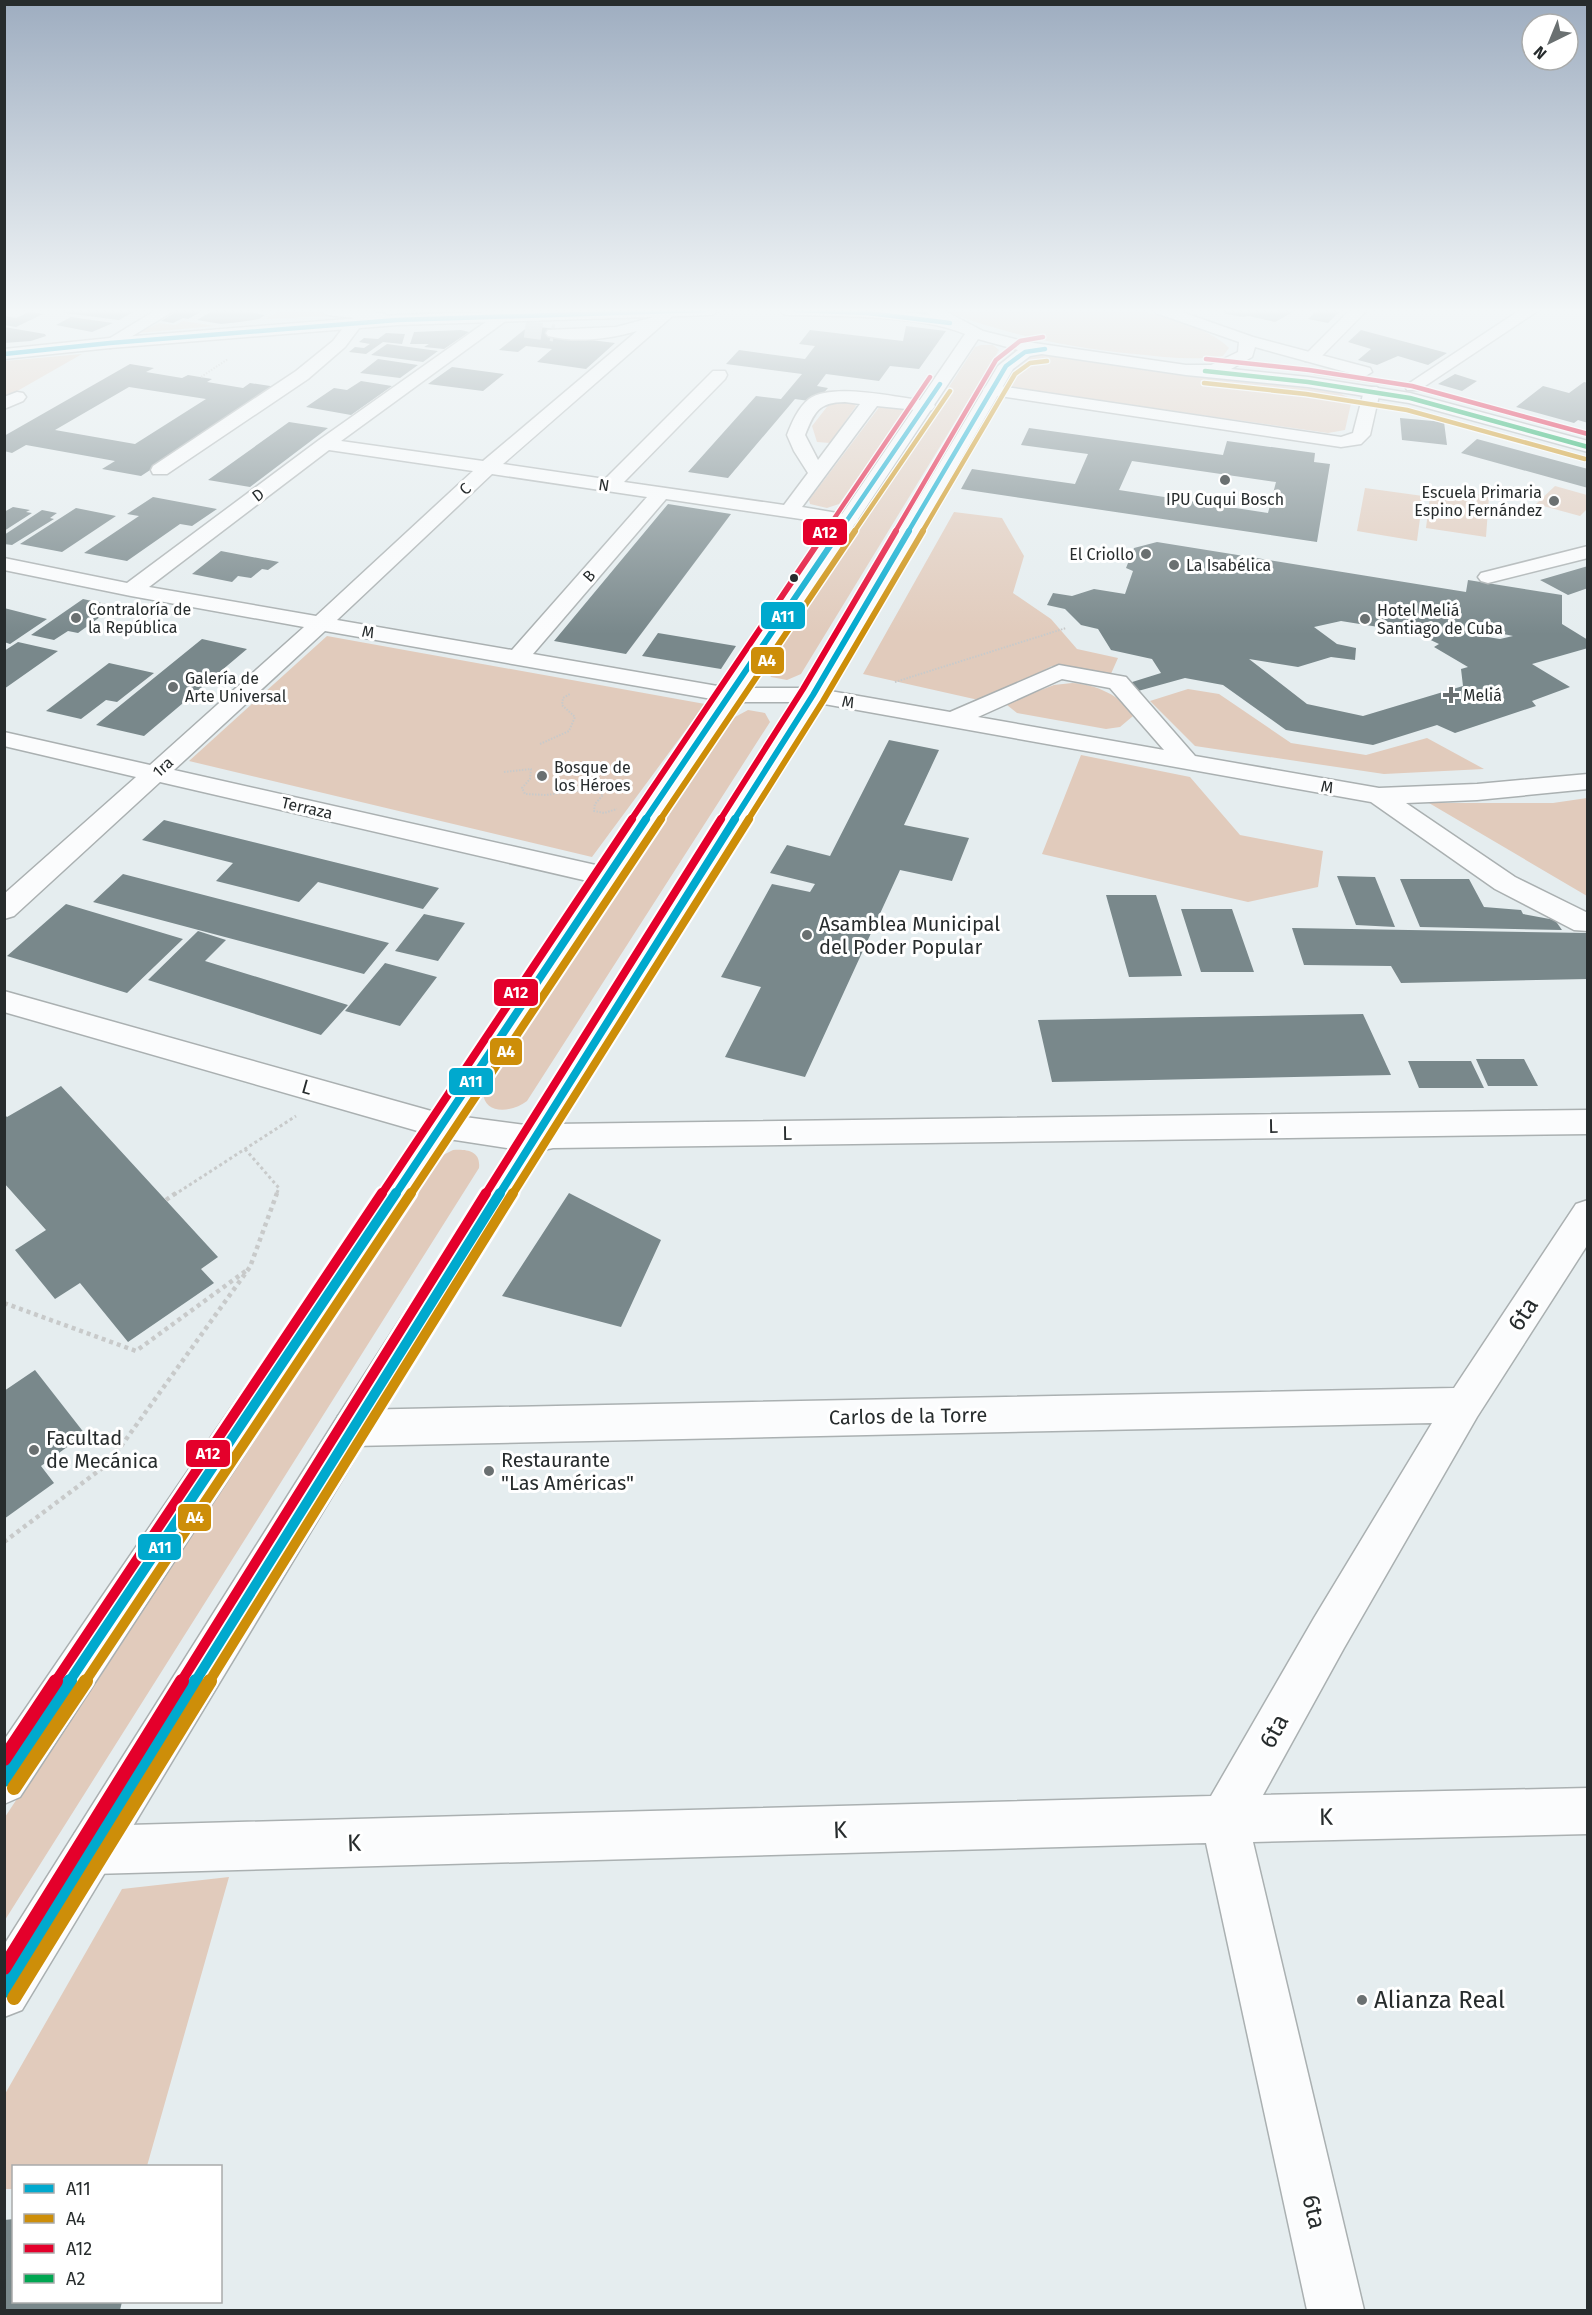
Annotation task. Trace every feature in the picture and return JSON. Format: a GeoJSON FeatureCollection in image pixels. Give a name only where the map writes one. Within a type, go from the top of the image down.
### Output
{"type":"FeatureCollection","features":[{"type":"Feature","properties":{"kind":"street"},"geometry":{"type":"LineString","coordinates":[[160,470],[238,418]]}},
{"type":"Feature","properties":{"kind":"street","name":"D"},"geometry":{"type":"LineString","coordinates":[[131,590],[362,418]]}},
{"type":"Feature","properties":{"kind":"street","name":"C"},"geometry":{"type":"LineString","coordinates":[[321,623],[487,468],[545,418]]}},
{"type":"Feature","properties":{"kind":"street"},"geometry":{"type":"LineString","coordinates":[[609,486],[676,418]]}},
{"type":"Feature","properties":{"kind":"street"},"geometry":{"type":"LineString","coordinates":[[803,418],[796,435],[803,451],[817,472]]}},
{"type":"Feature","properties":{"kind":"street"},"geometry":{"type":"LineString","coordinates":[[789,512],[858,418]]}},
{"type":"Feature","properties":{"kind":"street"},"geometry":{"type":"LineString","coordinates":[[4,1781],[729,695],[918,418]]}},
{"type":"Feature","properties":{"kind":"street"},"geometry":{"type":"LineString","coordinates":[[4,1992],[352,1428],[813,695],[976,418]]}},
{"type":"Feature","properties":{"kind":"street"},"geometry":{"type":"LineString","coordinates":[[1180,418],[1341,442],[1355,440],[1361,435],[1365,418]]}},
{"type":"Feature","properties":{"kind":"street"},"geometry":{"type":"LineString","coordinates":[[1485,418],[1587,447]]}},
{"type":"Feature","properties":{"kind":"street"},"geometry":{"type":"LineString","coordinates":[[1527,418],[1587,435]]}},
{"type":"Feature","properties":{"kind":"street","name":"N"},"geometry":{"type":"LineString","coordinates":[[325,444],[848,520]]}},
{"type":"Feature","properties":{"kind":"street","name":"B"},"geometry":{"type":"LineString","coordinates":[[517,658],[661,493]]}},
{"type":"Feature","properties":{"kind":"street"},"geometry":{"type":"LineString","coordinates":[[1488,577],[1587,552]]}},
{"type":"Feature","properties":{"kind":"street","name":"M"},"geometry":{"type":"LineString","coordinates":[[4,564],[131,590],[729,695],[813,695],[1379,796],[1477,792],[1587,782]]}},
{"type":"Feature","properties":{"kind":"street","name":"1ra"},"geometry":{"type":"LineString","coordinates":[[4,910],[321,623]]}},
{"type":"Feature","properties":{"kind":"street"},"geometry":{"type":"LineString","coordinates":[[952,720],[1059,672],[1118,682],[1187,762]]}},
{"type":"Feature","properties":{"kind":"street","name":"Terraza"},"geometry":{"type":"LineString","coordinates":[[4,739],[609,877]]}},
{"type":"Feature","properties":{"kind":"street"},"geometry":{"type":"LineString","coordinates":[[1379,796],[1445,844],[1505,883],[1584,922]]}},
{"type":"Feature","properties":{"kind":"street","name":"L"},"geometry":{"type":"LineString","coordinates":[[4,1001],[442,1126],[533,1138],[1587,1122]]}},
{"type":"Feature","properties":{"kind":"street","name":"6ta"},"geometry":{"type":"LineString","coordinates":[[1336,2310],[1224,1819],[1329,1633],[1464,1405],[1587,1214]]}},
{"type":"Feature","properties":{"kind":"street","name":"Carlos de la Torre"},"geometry":{"type":"LineString","coordinates":[[352,1428],[1464,1405]]}},
{"type":"Feature","properties":{"kind":"street","name":"K"},"geometry":{"type":"LineString","coordinates":[[92,1850],[1587,1811]]}},
{"type":"Feature","properties":{"kind":"path"},"geometry":{"type":"LineString","coordinates":[[885,685],[1066,628]]}},
{"type":"Feature","properties":{"kind":"path"},"geometry":{"type":"LineString","coordinates":[[540,744],[569,731],[575,717],[562,705],[563,698],[571,694]]}},
{"type":"Feature","properties":{"kind":"path"},"geometry":{"type":"LineString","coordinates":[[504,772],[531,769],[530,779],[522,788],[525,794],[546,795],[596,788],[603,795],[595,804],[594,811],[604,813],[621,807]]}},
{"type":"Feature","properties":{"kind":"path"},"geometry":{"type":"LineString","coordinates":[[166,1200],[296,1116],[316,1090]]}},
{"type":"Feature","properties":{"kind":"path"},"geometry":{"type":"LineString","coordinates":[[4,1542],[110,1464],[250,1267],[279,1188],[244,1149]]}},
{"type":"Feature","properties":{"kind":"path"},"geometry":{"type":"LineString","coordinates":[[4,1303],[136,1351],[250,1267]]}},
{"type":"Feature","properties":{"kind":"shaded area"},"geometry":{"type":"Polygon","coordinates":[[[818,418],[848,418],[830,443],[817,442],[812,426],[818,418]]]}},
{"type":"Feature","properties":{"kind":"shaded area"},"geometry":{"type":"Polygon","coordinates":[[[871,418],[900,418],[839,504],[827,508],[810,504],[809,500],[871,418]]]}},
{"type":"Feature","properties":{"kind":"shaded area"},"geometry":{"type":"Polygon","coordinates":[[[929,418],[957,418],[801,674],[787,680],[771,677],[766,668],[929,418]]]}},
{"type":"Feature","properties":{"kind":"shaded area"},"geometry":{"type":"Polygon","coordinates":[[[1222,418],[1348,418],[1345,430],[1328,433],[1222,418]]]}},
{"type":"Feature","properties":{"kind":"shaded area"},"geometry":{"type":"Polygon","coordinates":[[[1555,486],[1587,495],[1587,509],[1580,516],[1536,504],[1555,486]]]}},
{"type":"Feature","properties":{"kind":"shaded area"},"geometry":{"type":"Polygon","coordinates":[[[1365,488],[1423,496],[1417,541],[1357,531],[1365,488]]]}},
{"type":"Feature","properties":{"kind":"shaded area"},"geometry":{"type":"Polygon","coordinates":[[[1431,488],[1489,496],[1486,537],[1426,528],[1431,488]]]}},
{"type":"Feature","properties":{"kind":"shaded area"},"geometry":{"type":"Polygon","coordinates":[[[954,512],[1002,518],[1024,556],[1013,593],[1051,619],[1077,649],[1118,658],[1110,676],[1052,666],[983,701],[863,674],[954,512]]]}},
{"type":"Feature","properties":{"kind":"shaded area"},"geometry":{"type":"Polygon","coordinates":[[[327,636],[705,704],[592,857],[189,761],[327,636]]]}},
{"type":"Feature","properties":{"kind":"shaded area"},"geometry":{"type":"Polygon","coordinates":[[[1072,683],[1107,692],[1122,703],[1133,716],[1120,727],[1106,729],[1017,713],[1007,705],[1054,685],[1072,683]]]}},
{"type":"Feature","properties":{"kind":"shaded area"},"geometry":{"type":"Polygon","coordinates":[[[1188,689],[1219,694],[1291,743],[1366,755],[1427,738],[1484,769],[1384,774],[1195,746],[1150,701],[1188,689]]]}},
{"type":"Feature","properties":{"kind":"shaded area"},"geometry":{"type":"Polygon","coordinates":[[[748,710],[765,713],[770,722],[527,1101],[514,1108],[500,1110],[488,1105],[483,1092],[735,717],[748,710]]]}},
{"type":"Feature","properties":{"kind":"shaded area"},"geometry":{"type":"Polygon","coordinates":[[[1081,755],[1190,777],[1240,835],[1323,851],[1318,887],[1248,902],[1042,854],[1081,755]]]}},
{"type":"Feature","properties":{"kind":"shaded area"},"geometry":{"type":"Polygon","coordinates":[[[1587,798],[1587,896],[1429,803],[1553,803],[1587,798]]]}},
{"type":"Feature","properties":{"kind":"shaded area"},"geometry":{"type":"Polygon","coordinates":[[[453,1150],[472,1152],[478,1158],[479,1168],[5,1920],[5,1817],[441,1156],[453,1150]]]}},
{"type":"Feature","properties":{"kind":"shaded area"},"geometry":{"type":"Polygon","coordinates":[[[229,1877],[147,2165],[12,2165],[12,2189],[5,2189],[5,2094],[122,1889],[229,1877]]]}},
{"type":"Feature","properties":{"kind":"building"},"geometry":{"type":"Polygon","coordinates":[[[35,418],[76,418],[55,430],[135,444],[176,418],[230,418],[141,476],[102,469],[115,461],[26,445],[12,453],[4,451],[4,436],[35,418]]]}},
{"type":"Feature","properties":{"kind":"building"},"geometry":{"type":"Polygon","coordinates":[[[736,418],[779,418],[728,478],[688,472],[736,418]]]}},
{"type":"Feature","properties":{"kind":"building"},"geometry":{"type":"Polygon","coordinates":[[[1400,418],[1444,422],[1447,445],[1402,440],[1400,418]]]}},
{"type":"Feature","properties":{"kind":"building"},"geometry":{"type":"Polygon","coordinates":[[[1556,418],[1588,418],[1588,423],[1578,420],[1574,423],[1556,418]]]}},
{"type":"Feature","properties":{"kind":"building"},"geometry":{"type":"Polygon","coordinates":[[[289,422],[328,428],[250,487],[208,480],[289,422]]]}},
{"type":"Feature","properties":{"kind":"building"},"geometry":{"type":"Polygon","coordinates":[[[1029,428],[1223,455],[1227,441],[1315,453],[1314,462],[1330,464],[1317,542],[961,489],[972,469],[1075,484],[1088,454],[1021,445],[1029,428]],[[1132,461],[1119,490],[1268,513],[1276,482],[1132,461]]]}},
{"type":"Feature","properties":{"kind":"building"},"geometry":{"type":"Polygon","coordinates":[[[1477,439],[1588,469],[1588,488],[1461,453],[1477,439]]]}},
{"type":"Feature","properties":{"kind":"building"},"geometry":{"type":"Polygon","coordinates":[[[153,497],[217,509],[192,526],[180,524],[127,561],[84,553],[139,516],[127,514],[153,497]]]}},
{"type":"Feature","properties":{"kind":"building"},"geometry":{"type":"Polygon","coordinates":[[[668,504],[731,514],[626,654],[554,641],[668,504]]]}},
{"type":"Feature","properties":{"kind":"building"},"geometry":{"type":"Polygon","coordinates":[[[13,507],[30,510],[26,512],[32,513],[4,531],[4,512],[13,507]]]}},
{"type":"Feature","properties":{"kind":"building"},"geometry":{"type":"Polygon","coordinates":[[[76,508],[116,516],[62,552],[20,544],[76,508]]]}},
{"type":"Feature","properties":{"kind":"building"},"geometry":{"type":"Polygon","coordinates":[[[42,510],[57,513],[50,518],[54,519],[12,545],[4,544],[4,535],[42,510]]]}},
{"type":"Feature","properties":{"kind":"building"},"geometry":{"type":"Polygon","coordinates":[[[1157,542],[1466,592],[1468,580],[1562,595],[1562,624],[1588,640],[1588,648],[1532,664],[1570,687],[1532,701],[1536,706],[1455,733],[1437,725],[1373,745],[1286,730],[1223,685],[1185,678],[1120,696],[1114,694],[1113,688],[1161,673],[1152,659],[1111,650],[1098,629],[1081,625],[1065,609],[1047,605],[1053,593],[1072,596],[1094,589],[1125,594],[1133,571],[1126,568],[1134,548],[1157,542]],[[1341,621],[1314,627],[1337,644],[1356,648],[1355,660],[1331,657],[1298,667],[1249,659],[1307,704],[1363,716],[1463,686],[1461,669],[1468,667],[1434,647],[1439,644],[1416,633],[1341,621]],[[1470,623],[1469,634],[1500,639],[1513,636],[1494,632],[1494,627],[1470,623]]]}},
{"type":"Feature","properties":{"kind":"building"},"geometry":{"type":"Polygon","coordinates":[[[221,551],[279,562],[268,570],[262,569],[251,578],[238,576],[232,582],[192,574],[221,551]]]}},
{"type":"Feature","properties":{"kind":"building"},"geometry":{"type":"Polygon","coordinates":[[[1588,566],[1588,588],[1568,595],[1540,580],[1588,566]]]}},
{"type":"Feature","properties":{"kind":"building","name":"Contraloría de la República"},"geometry":{"type":"Polygon","coordinates":[[[83,599],[115,606],[78,633],[68,631],[54,640],[31,635],[83,599]]]}},
{"type":"Feature","properties":{"kind":"building"},"geometry":{"type":"Polygon","coordinates":[[[4,608],[47,619],[10,644],[4,642],[4,608]]]}},
{"type":"Feature","properties":{"kind":"building"},"geometry":{"type":"Polygon","coordinates":[[[658,633],[736,646],[721,669],[642,656],[658,633]]]}},
{"type":"Feature","properties":{"kind":"building","name":"Galería de Arte Universal"},"geometry":{"type":"Polygon","coordinates":[[[202,639],[247,649],[144,736],[96,725],[202,639]]]}},
{"type":"Feature","properties":{"kind":"building"},"geometry":{"type":"Polygon","coordinates":[[[18,642],[58,651],[4,689],[4,651],[18,642]]]}},
{"type":"Feature","properties":{"kind":"building"},"geometry":{"type":"Polygon","coordinates":[[[109,663],[154,673],[117,702],[106,700],[81,719],[46,711],[109,663]]]}},
{"type":"Feature","properties":{"kind":"building","name":"Asamblea Municipal del Poder Popular"},"geometry":{"type":"Polygon","coordinates":[[[889,740],[939,750],[904,825],[969,838],[952,881],[900,870],[805,1077],[725,1057],[761,987],[721,977],[772,884],[810,892],[815,884],[770,873],[787,845],[830,856],[889,740]]]}},
{"type":"Feature","properties":{"kind":"building"},"geometry":{"type":"Polygon","coordinates":[[[164,820],[439,888],[423,909],[318,882],[299,902],[216,881],[233,863],[142,840],[164,820]]]}},
{"type":"Feature","properties":{"kind":"building"},"geometry":{"type":"Polygon","coordinates":[[[123,874],[389,943],[364,974],[93,902],[123,874]]]}},
{"type":"Feature","properties":{"kind":"building"},"geometry":{"type":"Polygon","coordinates":[[[1337,876],[1375,877],[1395,927],[1356,925],[1337,876]]]}},
{"type":"Feature","properties":{"kind":"building"},"geometry":{"type":"Polygon","coordinates":[[[1400,879],[1469,879],[1484,907],[1521,910],[1523,914],[1555,920],[1562,930],[1420,927],[1400,879]]]}},
{"type":"Feature","properties":{"kind":"building"},"geometry":{"type":"Polygon","coordinates":[[[1106,895],[1156,895],[1182,976],[1129,977],[1106,895]]]}},
{"type":"Feature","properties":{"kind":"building"},"geometry":{"type":"Polygon","coordinates":[[[66,904],[183,939],[127,993],[7,956],[66,904]]]}},
{"type":"Feature","properties":{"kind":"building"},"geometry":{"type":"Polygon","coordinates":[[[1181,909],[1232,909],[1254,972],[1201,972],[1181,909]]]}},
{"type":"Feature","properties":{"kind":"building"},"geometry":{"type":"Polygon","coordinates":[[[424,914],[465,923],[438,961],[395,951],[424,914]]]}},
{"type":"Feature","properties":{"kind":"building"},"geometry":{"type":"Polygon","coordinates":[[[1292,928],[1588,933],[1588,979],[1401,983],[1391,966],[1304,965],[1292,928]]]}},
{"type":"Feature","properties":{"kind":"building"},"geometry":{"type":"Polygon","coordinates":[[[198,931],[226,940],[205,961],[348,1005],[321,1035],[148,980],[198,931]]]}},
{"type":"Feature","properties":{"kind":"building"},"geometry":{"type":"Polygon","coordinates":[[[385,963],[437,977],[400,1026],[345,1011],[385,963]]]}},
{"type":"Feature","properties":{"kind":"building"},"geometry":{"type":"Polygon","coordinates":[[[1363,1014],[1391,1075],[1052,1082],[1038,1020],[1363,1014]]]}},
{"type":"Feature","properties":{"kind":"building"},"geometry":{"type":"Polygon","coordinates":[[[1476,1059],[1524,1059],[1538,1086],[1488,1086],[1476,1059]]]}},
{"type":"Feature","properties":{"kind":"building"},"geometry":{"type":"Polygon","coordinates":[[[1408,1061],[1471,1061],[1484,1088],[1419,1088],[1408,1061]]]}},
{"type":"Feature","properties":{"kind":"building"},"geometry":{"type":"Polygon","coordinates":[[[61,1086],[218,1257],[201,1269],[214,1283],[128,1342],[80,1283],[55,1299],[15,1250],[46,1230],[4,1183],[4,1114],[7,1117],[61,1086]]]}},
{"type":"Feature","properties":{"kind":"building"},"geometry":{"type":"Polygon","coordinates":[[[569,1193],[661,1240],[621,1327],[502,1296],[569,1193]]]}},
{"type":"Feature","properties":{"kind":"building","name":"Facultad de Mecánica"},"geometry":{"type":"Polygon","coordinates":[[[35,1370],[85,1434],[41,1466],[54,1483],[4,1519],[4,1391],[35,1370]]]}},
{"type":"Feature","properties":{"kind":"building"},"geometry":{"type":"Polygon","coordinates":[[[12,2219],[12,2303],[122,2303],[120,2310],[4,2310],[4,2220],[12,2219]]]}},
{"type":"Feature","properties":{"kind":"transit line","name":"A12"},"geometry":{"type":"LineString","coordinates":[[4,1759],[719,688],[902,418]]}},
{"type":"Feature","properties":{"kind":"transit line","name":"A11"},"geometry":{"type":"LineString","coordinates":[[4,1780],[729,695],[917,418]]}},
{"type":"Feature","properties":{"kind":"transit line","name":"A4"},"geometry":{"type":"LineString","coordinates":[[14,1788],[739,702],[932,418]]}},
{"type":"Feature","properties":{"kind":"transit line","name":"A12"},"geometry":{"type":"LineString","coordinates":[[4,1968],[342,1422],[803,689],[962,418]]}},
{"type":"Feature","properties":{"kind":"transit line","name":"A11"},"geometry":{"type":"LineString","coordinates":[[4,1991],[352,1428],[813,695],[975,418]]}},
{"type":"Feature","properties":{"kind":"transit line","name":"A4"},"geometry":{"type":"LineString","coordinates":[[14,1998],[362,1434],[823,701],[989,418]]}},
{"type":"Feature","properties":{"kind":"transit line","name":"A4"},"geometry":{"type":"LineString","coordinates":[[1436,418],[1585,459]]}},
{"type":"Feature","properties":{"kind":"transit line","name":"A2"},"geometry":{"type":"LineString","coordinates":[[1483,418],[1588,447]]}},
{"type":"Feature","properties":{"kind":"transit line","name":"A12"},"geometry":{"type":"LineString","coordinates":[[1529,418],[1588,434]]}},
{"type":"Feature","properties":{"kind":"place","name":"IPU Cuqui Bosch"},"geometry":{"type":"Point","coordinates":[1225,480]}},
{"type":"Feature","properties":{"kind":"place","name":"Escuela Primaria Espino Fernández"},"geometry":{"type":"Point","coordinates":[1554,501]}},
{"type":"Feature","properties":{"kind":"place","name":"El Criollo"},"geometry":{"type":"Point","coordinates":[1146,554]}},
{"type":"Feature","properties":{"kind":"place","name":"La Isabélica"},"geometry":{"type":"Point","coordinates":[1174,565]}},
{"type":"Feature","properties":{"kind":"place","name":"Contraloría de la República"},"geometry":{"type":"Point","coordinates":[76,618]}},
{"type":"Feature","properties":{"kind":"place","name":"Hotel Meliá Santiago de Cuba"},"geometry":{"type":"Point","coordinates":[1365,619]}},
{"type":"Feature","properties":{"kind":"place","name":"Galería de Arte Universal"},"geometry":{"type":"Point","coordinates":[173,687]}},
{"type":"Feature","properties":{"kind":"place","name":"Meliá"},"geometry":{"type":"Point","coordinates":[1451,695]}},
{"type":"Feature","properties":{"kind":"place","name":"Bosque de los Héroes"},"geometry":{"type":"Point","coordinates":[542,776]}},
{"type":"Feature","properties":{"kind":"place","name":"Asamblea Municipal del Poder Popular"},"geometry":{"type":"Point","coordinates":[807,935]}},
{"type":"Feature","properties":{"kind":"place","name":"Facultad de Mecánica"},"geometry":{"type":"Point","coordinates":[34,1450]}},
{"type":"Feature","properties":{"kind":"place","name":"Restaurante \"Las Américas\""},"geometry":{"type":"Point","coordinates":[489,1471]}},
{"type":"Feature","properties":{"kind":"place","name":"Alianza Real"},"geometry":{"type":"Point","coordinates":[1362,2000]}}]}
